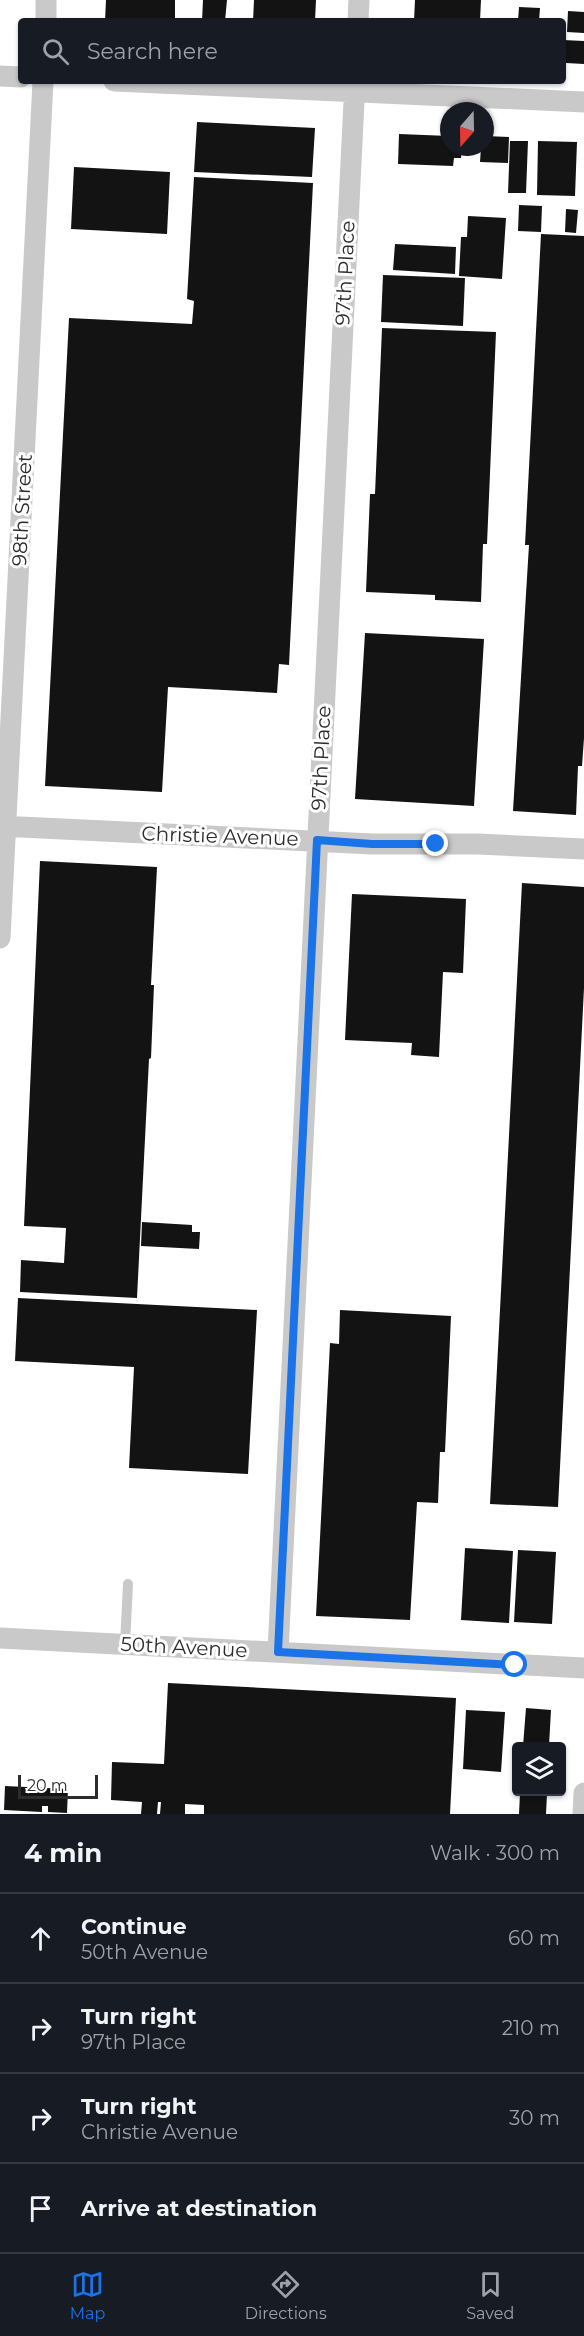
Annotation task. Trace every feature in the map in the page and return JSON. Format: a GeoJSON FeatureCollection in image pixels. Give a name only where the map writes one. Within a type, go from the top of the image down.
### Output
{"type":"FeatureCollection","features":[{"type":"Feature","properties":{"kind":"street"},"geometry":{"type":"LineString","coordinates":[[46,0],[46,18]]}},
{"type":"Feature","properties":{"kind":"street"},"geometry":{"type":"LineString","coordinates":[[358,18],[359,0]]}},
{"type":"Feature","properties":{"kind":"street"},"geometry":{"type":"LineString","coordinates":[[0,76],[18,77]]}},
{"type":"Feature","properties":{"kind":"street","name":"98th Street"},"geometry":{"type":"LineString","coordinates":[[0,938],[3,826],[43,84]]}},
{"type":"Feature","properties":{"kind":"street"},"geometry":{"type":"LineString","coordinates":[[259,84],[355,86],[584,102]]}},
{"type":"Feature","properties":{"kind":"street","name":"97th Place"},"geometry":{"type":"LineString","coordinates":[[278,1652],[355,86]]}},
{"type":"Feature","properties":{"kind":"street","name":"Christie Avenue"},"geometry":{"type":"LineString","coordinates":[[3,826],[372,844],[478,844],[584,849]]}},
{"type":"Feature","properties":{"kind":"street","name":"50th Avenue"},"geometry":{"type":"LineString","coordinates":[[0,1638],[584,1668]]}},
{"type":"Feature","properties":{"kind":"street"},"geometry":{"type":"LineString","coordinates":[[583,1814],[584,1792]]}},
{"type":"Feature","properties":{"kind":"lane"},"geometry":{"type":"LineString","coordinates":[[125,1644],[128,1584]]}},
{"type":"Feature","properties":{"kind":"building"},"geometry":{"type":"Polygon","coordinates":[[[106,0],[175,0],[175,18],[105,18],[106,0]]]}},
{"type":"Feature","properties":{"kind":"building"},"geometry":{"type":"Polygon","coordinates":[[[203,0],[227,0],[225,18],[202,18],[203,0]]]}},
{"type":"Feature","properties":{"kind":"building"},"geometry":{"type":"Polygon","coordinates":[[[254,0],[316,0],[315,18],[253,18],[254,0]]]}},
{"type":"Feature","properties":{"kind":"building"},"geometry":{"type":"Polygon","coordinates":[[[415,0],[481,0],[480,18],[414,18],[415,0]]]}},
{"type":"Feature","properties":{"kind":"building"},"geometry":{"type":"Polygon","coordinates":[[[519,7],[540,8],[539,18],[518,18],[519,7]]]}},
{"type":"Feature","properties":{"kind":"building"},"geometry":{"type":"Polygon","coordinates":[[[568,11],[584,12],[584,33],[567,32],[568,11]]]}},
{"type":"Feature","properties":{"kind":"building"},"geometry":{"type":"Polygon","coordinates":[[[566,40],[584,41],[584,64],[566,63],[566,40]]]}},
{"type":"Feature","properties":{"kind":"building"},"geometry":{"type":"Polygon","coordinates":[[[197,122],[315,128],[312,177],[194,172],[197,122]]]}},
{"type":"Feature","properties":{"kind":"building"},"geometry":{"type":"Polygon","coordinates":[[[399,134],[440,136],[440,156],[461,156],[461,158],[454,158],[453,166],[398,164],[399,134]]]}},
{"type":"Feature","properties":{"kind":"building"},"geometry":{"type":"Polygon","coordinates":[[[494,136],[509,137],[508,163],[480,162],[480,156],[494,156],[494,136]]]}},
{"type":"Feature","properties":{"kind":"building"},"geometry":{"type":"Polygon","coordinates":[[[510,141],[528,141],[526,193],[508,193],[510,141]]]}},
{"type":"Feature","properties":{"kind":"building"},"geometry":{"type":"Polygon","coordinates":[[[538,141],[577,142],[575,196],[537,195],[538,141]]]}},
{"type":"Feature","properties":{"kind":"building"},"geometry":{"type":"Polygon","coordinates":[[[74,167],[170,172],[167,234],[71,229],[74,167]]]}},
{"type":"Feature","properties":{"kind":"building"},"geometry":{"type":"Polygon","coordinates":[[[194,177],[313,183],[289,665],[279,664],[277,693],[168,687],[162,792],[45,786],[69,318],[192,324],[194,301],[187,299],[194,177]]]}},
{"type":"Feature","properties":{"kind":"building"},"geometry":{"type":"Polygon","coordinates":[[[519,205],[542,206],[541,232],[518,231],[519,205]]]}},
{"type":"Feature","properties":{"kind":"building"},"geometry":{"type":"Polygon","coordinates":[[[566,209],[578,210],[576,233],[565,232],[566,209]]]}},
{"type":"Feature","properties":{"kind":"building"},"geometry":{"type":"Polygon","coordinates":[[[468,216],[506,218],[502,279],[459,276],[461,237],[467,237],[468,216]]]}},
{"type":"Feature","properties":{"kind":"building"},"geometry":{"type":"Polygon","coordinates":[[[541,234],[584,236],[584,738],[582,766],[578,766],[576,815],[513,811],[529,545],[525,545],[541,234]]]}},
{"type":"Feature","properties":{"kind":"building"},"geometry":{"type":"Polygon","coordinates":[[[395,244],[456,247],[455,274],[393,270],[395,244]]]}},
{"type":"Feature","properties":{"kind":"building"},"geometry":{"type":"Polygon","coordinates":[[[383,275],[465,278],[463,326],[381,322],[383,275]]]}},
{"type":"Feature","properties":{"kind":"building"},"geometry":{"type":"Polygon","coordinates":[[[382,328],[496,332],[487,544],[483,544],[481,602],[435,600],[435,595],[366,592],[370,494],[375,494],[382,328]]]}},
{"type":"Feature","properties":{"kind":"building"},"geometry":{"type":"Polygon","coordinates":[[[365,633],[484,639],[474,806],[355,799],[365,633]]]}},
{"type":"Feature","properties":{"kind":"building"},"geometry":{"type":"Polygon","coordinates":[[[40,861],[157,867],[151,985],[154,985],[151,1058],[149,1059],[137,1298],[20,1292],[21,1260],[64,1263],[66,1228],[24,1226],[40,861]]]}},
{"type":"Feature","properties":{"kind":"building"},"geometry":{"type":"Polygon","coordinates":[[[522,883],[584,887],[584,988],[558,1507],[490,1504],[522,883]]]}},
{"type":"Feature","properties":{"kind":"building"},"geometry":{"type":"Polygon","coordinates":[[[352,894],[466,899],[463,973],[443,972],[439,1057],[411,1055],[412,1043],[345,1040],[352,894]]]}},
{"type":"Feature","properties":{"kind":"building"},"geometry":{"type":"Polygon","coordinates":[[[142,1222],[192,1225],[192,1232],[200,1232],[199,1249],[141,1246],[142,1222]]]}},
{"type":"Feature","properties":{"kind":"building"},"geometry":{"type":"Polygon","coordinates":[[[18,1298],[257,1310],[248,1474],[129,1468],[134,1367],[15,1361],[18,1298]]]}},
{"type":"Feature","properties":{"kind":"building"},"geometry":{"type":"Polygon","coordinates":[[[340,1310],[451,1316],[445,1452],[440,1452],[438,1503],[417,1502],[410,1620],[316,1616],[330,1343],[339,1344],[340,1310]]]}},
{"type":"Feature","properties":{"kind":"building"},"geometry":{"type":"Polygon","coordinates":[[[465,1548],[513,1551],[509,1623],[461,1620],[465,1548]]]}},
{"type":"Feature","properties":{"kind":"building"},"geometry":{"type":"Polygon","coordinates":[[[518,1550],[556,1552],[552,1624],[514,1622],[518,1550]]]}},
{"type":"Feature","properties":{"kind":"building"},"geometry":{"type":"Polygon","coordinates":[[[168,1683],[456,1698],[450,1814],[204,1814],[204,1805],[185,1804],[185,1814],[160,1814],[161,1802],[158,1802],[157,1814],[141,1814],[142,1802],[111,1800],[112,1762],[164,1764],[168,1683]]]}},
{"type":"Feature","properties":{"kind":"building"},"geometry":{"type":"Polygon","coordinates":[[[526,1708],[551,1710],[549,1742],[523,1742],[526,1708]]]}},
{"type":"Feature","properties":{"kind":"building"},"geometry":{"type":"Polygon","coordinates":[[[466,1710],[505,1712],[501,1772],[463,1769],[466,1710]]]}},
{"type":"Feature","properties":{"kind":"building"},"geometry":{"type":"Polygon","coordinates":[[[5,1786],[68,1789],[67,1813],[48,1812],[48,1806],[42,1806],[42,1812],[4,1810],[5,1786]]]}},
{"type":"Feature","properties":{"kind":"building"},"geometry":{"type":"Polygon","coordinates":[[[520,1796],[547,1796],[546,1814],[519,1814],[520,1796]]]}},
{"type":"Feature","properties":{"kind":"route"},"geometry":{"type":"LineString","coordinates":[[436,844],[372,844],[317,840],[278,1652],[515,1665]]}}]}
